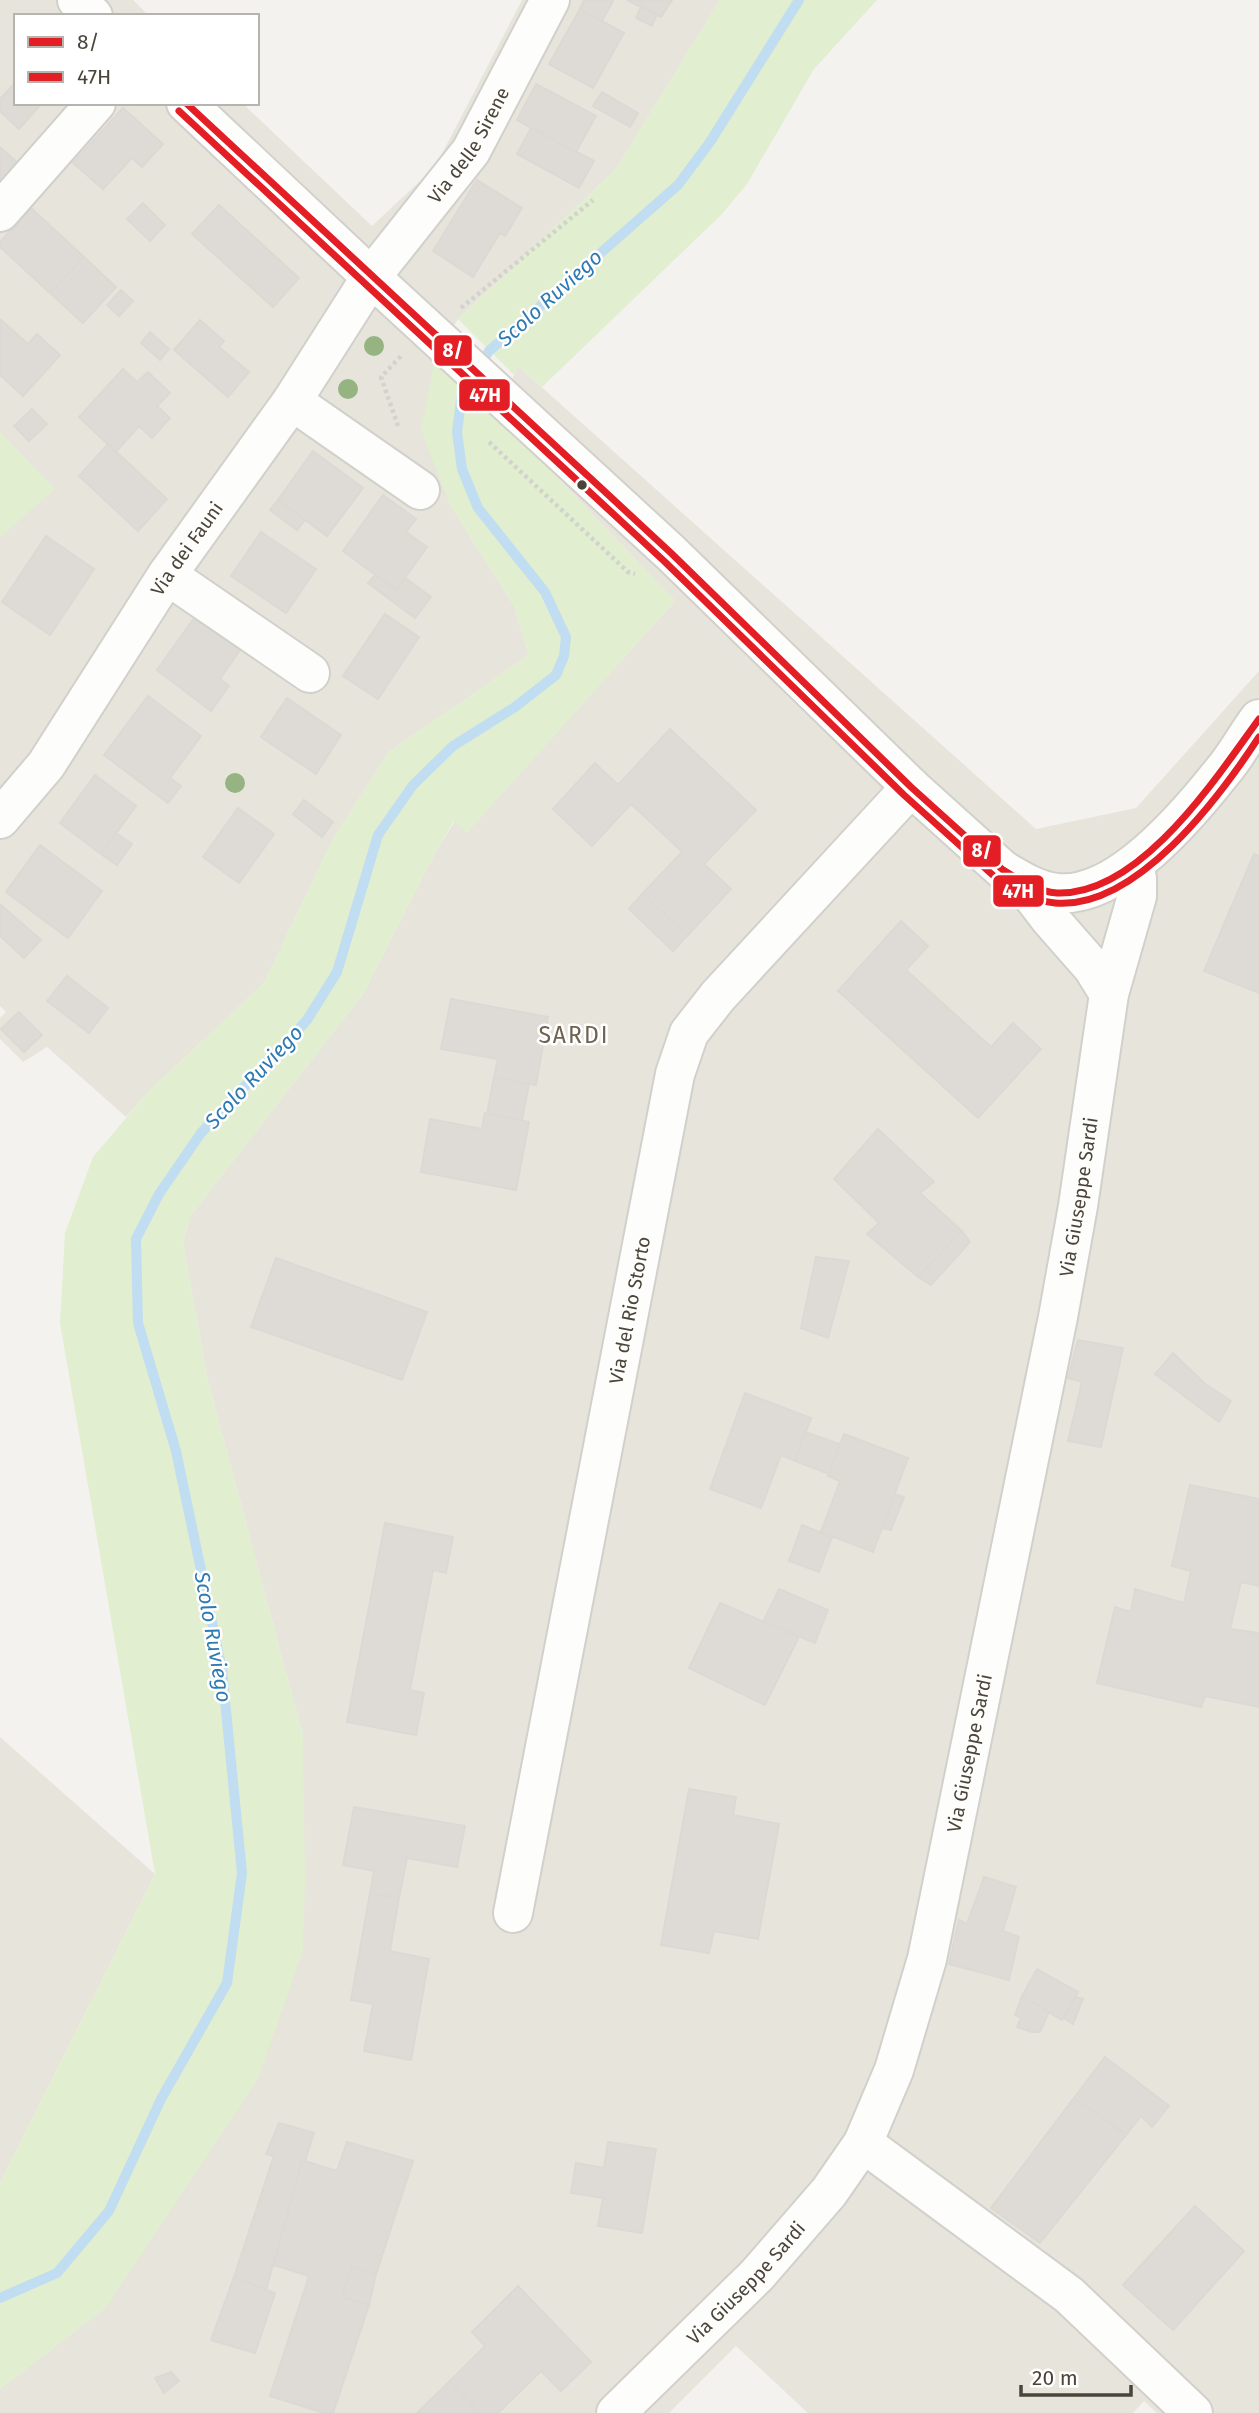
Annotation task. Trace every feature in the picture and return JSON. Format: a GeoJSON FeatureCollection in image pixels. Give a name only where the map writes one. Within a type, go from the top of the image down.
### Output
{"type":"FeatureCollection","features":[{"type":"Feature","properties":{"kind":"street"},"geometry":{"type":"LineString","coordinates":[[77,0],[91,14]]}},
{"type":"Feature","properties":{"kind":"street","name":"Via delle Sirene"},"geometry":{"type":"LineString","coordinates":[[371,277],[471,151],[550,0]]}},
{"type":"Feature","properties":{"kind":"street"},"geometry":{"type":"LineString","coordinates":[[0,212],[94,105]]}},
{"type":"Feature","properties":{"kind":"street"},"geometry":{"type":"LineString","coordinates":[[188,105],[671,553],[911,787],[1003,870],[1021,881],[1039,889],[1059,893],[1077,892],[1134,866],[1224,770],[1259,719]]}},
{"type":"Feature","properties":{"kind":"street","name":"Via dei Fauni"},"geometry":{"type":"LineString","coordinates":[[0,819],[46,765],[167,575],[292,401],[371,277]]}},
{"type":"Feature","properties":{"kind":"street"},"geometry":{"type":"LineString","coordinates":[[292,401],[420,491]]}},
{"type":"Feature","properties":{"kind":"street"},"geometry":{"type":"LineString","coordinates":[[167,575],[310,673]]}},
{"type":"Feature","properties":{"kind":"street","name":"Via del Rio Storto"},"geometry":{"type":"LineString","coordinates":[[513,1913],[675,1074],[689,1033],[718,996],[911,787]]}},
{"type":"Feature","properties":{"kind":"street","name":"Via Giuseppe Sardi"},"geometry":{"type":"LineString","coordinates":[[616,2413],[758,2275],[828,2192],[863,2143],[894,2070],[927,1959],[1058,1317],[1078,1206],[1109,994],[1137,896],[1134,866]]}},
{"type":"Feature","properties":{"kind":"street"},"geometry":{"type":"LineString","coordinates":[[1021,881],[1093,968],[1109,994]]}},
{"type":"Feature","properties":{"kind":"street"},"geometry":{"type":"LineString","coordinates":[[863,2143],[1069,2295],[1193,2413]]}},
{"type":"Feature","properties":{"kind":"path"},"geometry":{"type":"LineString","coordinates":[[439,339],[593,200]]}},
{"type":"Feature","properties":{"kind":"shaded area"},"geometry":{"type":"Polygon","coordinates":[[[0,0],[133,0],[147,14],[14,14],[14,105],[244,105],[372,226],[435,167],[522,0],[720,0],[616,169],[458,319],[435,358],[449,503],[514,606],[529,655],[389,752],[334,837],[264,983],[149,1091],[126,1117],[47,1047],[23,1062],[0,1039],[0,1018],[6,1012],[0,1006],[0,0]]]}},
{"type":"Feature","properties":{"kind":"shaded area"},"geometry":{"type":"Polygon","coordinates":[[[518,366],[1036,829],[1136,808],[1259,671],[1259,2413],[1157,2413],[1144,2401],[1133,2413],[808,2413],[736,2346],[669,2413],[0,2413],[0,2389],[106,2307],[303,1736],[208,1381],[183,1243],[191,1215],[363,994],[437,849],[455,821],[467,832],[675,601],[497,414],[518,366]]]}},
{"type":"Feature","properties":{"kind":"shaded area"},"geometry":{"type":"Polygon","coordinates":[[[0,1737],[155,1874],[0,2183],[0,1737]]]}},
{"type":"Feature","properties":{"kind":"green space"},"geometry":{"type":"Polygon","coordinates":[[[720,0],[877,0],[814,69],[747,184],[721,215],[542,387],[518,366],[514,375],[458,319],[616,169],[720,0]]]}},
{"type":"Feature","properties":{"kind":"green space"},"geometry":{"type":"Polygon","coordinates":[[[435,358],[497,414],[675,601],[467,833],[454,821],[363,994],[191,1215],[183,1243],[208,1381],[303,1736],[303,1950],[258,2079],[106,2307],[0,2389],[0,2183],[155,1874],[60,1323],[65,1233],[93,1157],[149,1091],[264,983],[334,837],[389,752],[529,655],[514,606],[449,503],[421,429],[435,358]]]}},
{"type":"Feature","properties":{"kind":"green space"},"geometry":{"type":"Polygon","coordinates":[[[0,432],[55,489],[0,537],[0,432]]]}},
{"type":"Feature","properties":{"kind":"building"},"geometry":{"type":"Polygon","coordinates":[[[584,0],[613,1],[602,21],[580,9],[584,0]]]}},
{"type":"Feature","properties":{"kind":"building"},"geometry":{"type":"Polygon","coordinates":[[[627,0],[672,0],[661,17],[627,0]]]}},
{"type":"Feature","properties":{"kind":"building"},"geometry":{"type":"Polygon","coordinates":[[[641,6],[657,14],[652,26],[636,18],[641,6]]]}},
{"type":"Feature","properties":{"kind":"building"},"geometry":{"type":"Polygon","coordinates":[[[580,9],[624,33],[593,88],[549,64],[580,9]]]}},
{"type":"Feature","properties":{"kind":"building"},"geometry":{"type":"Polygon","coordinates":[[[14,84],[14,105],[40,105],[19,129],[0,111],[0,99],[14,84]]]}},
{"type":"Feature","properties":{"kind":"building"},"geometry":{"type":"Polygon","coordinates":[[[536,84],[596,116],[576,152],[517,120],[536,84]]]}},
{"type":"Feature","properties":{"kind":"building"},"geometry":{"type":"Polygon","coordinates":[[[602,92],[638,113],[630,127],[593,106],[602,92]]]}},
{"type":"Feature","properties":{"kind":"building"},"geometry":{"type":"Polygon","coordinates":[[[123,108],[163,144],[142,167],[132,158],[103,189],[73,163],[123,108]]]}},
{"type":"Feature","properties":{"kind":"building"},"geometry":{"type":"Polygon","coordinates":[[[531,128],[594,161],[579,188],[517,154],[531,128]]]}},
{"type":"Feature","properties":{"kind":"building"},"geometry":{"type":"Polygon","coordinates":[[[0,147],[20,165],[0,187],[0,147]]]}},
{"type":"Feature","properties":{"kind":"building"},"geometry":{"type":"Polygon","coordinates":[[[477,180],[522,208],[505,236],[500,233],[473,277],[433,251],[477,180]]]}},
{"type":"Feature","properties":{"kind":"building"},"geometry":{"type":"Polygon","coordinates":[[[143,203],[165,225],[150,241],[127,219],[143,203]]]}},
{"type":"Feature","properties":{"kind":"building"},"geometry":{"type":"Polygon","coordinates":[[[219,205],[299,278],[273,307],[192,234],[219,205]]]}},
{"type":"Feature","properties":{"kind":"building"},"geometry":{"type":"Polygon","coordinates":[[[31,208],[84,257],[50,293],[0,247],[0,242],[31,208]]]}},
{"type":"Feature","properties":{"kind":"building"},"geometry":{"type":"Polygon","coordinates":[[[84,257],[116,287],[83,323],[50,293],[84,257]]]}},
{"type":"Feature","properties":{"kind":"building"},"geometry":{"type":"Polygon","coordinates":[[[121,290],[133,301],[119,316],[107,305],[121,290]]]}},
{"type":"Feature","properties":{"kind":"building"},"geometry":{"type":"Polygon","coordinates":[[[0,319],[28,344],[37,334],[60,355],[23,396],[0,375],[0,319]]]}},
{"type":"Feature","properties":{"kind":"building"},"geometry":{"type":"Polygon","coordinates":[[[200,320],[224,341],[219,347],[249,372],[228,397],[174,350],[200,320]]]}},
{"type":"Feature","properties":{"kind":"building"},"geometry":{"type":"Polygon","coordinates":[[[150,332],[169,349],[160,360],[141,343],[150,332]]]}},
{"type":"Feature","properties":{"kind":"building"},"geometry":{"type":"Polygon","coordinates":[[[123,369],[137,382],[148,372],[170,393],[157,406],[170,418],[152,438],[139,426],[116,452],[79,417],[123,369]]]}},
{"type":"Feature","properties":{"kind":"building"},"geometry":{"type":"Polygon","coordinates":[[[32,409],[47,424],[29,441],[14,426],[32,409]]]}},
{"type":"Feature","properties":{"kind":"building"},"geometry":{"type":"Polygon","coordinates":[[[108,444],[167,499],[138,531],[79,476],[108,444]]]}},
{"type":"Feature","properties":{"kind":"building"},"geometry":{"type":"Polygon","coordinates":[[[313,451],[363,488],[327,536],[278,500],[313,451]]]}},
{"type":"Feature","properties":{"kind":"building"},"geometry":{"type":"Polygon","coordinates":[[[383,495],[416,519],[406,532],[427,547],[396,590],[343,551],[383,495]]]}},
{"type":"Feature","properties":{"kind":"building"},"geometry":{"type":"Polygon","coordinates":[[[278,500],[305,520],[297,530],[270,510],[278,500]]]}},
{"type":"Feature","properties":{"kind":"building"},"geometry":{"type":"Polygon","coordinates":[[[261,532],[316,569],[286,613],[231,576],[261,532]]]}},
{"type":"Feature","properties":{"kind":"building"},"geometry":{"type":"Polygon","coordinates":[[[46,536],[94,569],[50,635],[2,602],[46,536]]]}},
{"type":"Feature","properties":{"kind":"building"},"geometry":{"type":"Polygon","coordinates":[[[375,575],[396,590],[405,578],[431,597],[415,618],[368,583],[375,575]]]}},
{"type":"Feature","properties":{"kind":"building"},"geometry":{"type":"Polygon","coordinates":[[[197,614],[242,647],[220,679],[229,686],[211,711],[157,670],[197,614]]]}},
{"type":"Feature","properties":{"kind":"building"},"geometry":{"type":"Polygon","coordinates":[[[385,614],[419,637],[378,699],[343,676],[385,614]]]}},
{"type":"Feature","properties":{"kind":"building"},"geometry":{"type":"Polygon","coordinates":[[[148,696],[201,736],[170,778],[181,786],[168,803],[104,755],[148,696]]]}},
{"type":"Feature","properties":{"kind":"building"},"geometry":{"type":"Polygon","coordinates":[[[287,698],[341,735],[316,774],[261,737],[287,698]]]}},
{"type":"Feature","properties":{"kind":"building"},"geometry":{"type":"Polygon","coordinates":[[[670,729],[756,810],[704,864],[731,889],[687,936],[643,893],[682,852],[656,827],[631,804],[592,846],[553,809],[595,763],[618,785],[670,729]]]}},
{"type":"Feature","properties":{"kind":"building"},"geometry":{"type":"Polygon","coordinates":[[[95,775],[136,806],[101,854],[60,823],[95,775]]]}},
{"type":"Feature","properties":{"kind":"building"},"geometry":{"type":"Polygon","coordinates":[[[304,800],[333,822],[322,837],[293,814],[304,800]]]}},
{"type":"Feature","properties":{"kind":"building"},"geometry":{"type":"Polygon","coordinates":[[[238,808],[274,834],[239,883],[203,857],[238,808]]]}},
{"type":"Feature","properties":{"kind":"building"},"geometry":{"type":"Polygon","coordinates":[[[116,833],[132,844],[117,865],[101,854],[116,833]]]}},
{"type":"Feature","properties":{"kind":"building"},"geometry":{"type":"Polygon","coordinates":[[[40,845],[102,891],[68,938],[6,892],[40,845]]]}},
{"type":"Feature","properties":{"kind":"building"},"geometry":{"type":"Polygon","coordinates":[[[1254,854],[1259,856],[1259,993],[1204,971],[1254,854]]]}},
{"type":"Feature","properties":{"kind":"building"},"geometry":{"type":"Polygon","coordinates":[[[643,893],[687,936],[673,951],[629,909],[643,893]]]}},
{"type":"Feature","properties":{"kind":"building"},"geometry":{"type":"Polygon","coordinates":[[[0,904],[41,940],[24,958],[0,936],[0,904]]]}},
{"type":"Feature","properties":{"kind":"building"},"geometry":{"type":"Polygon","coordinates":[[[901,921],[928,946],[906,970],[991,1047],[1013,1023],[1041,1049],[978,1118],[838,991],[901,921]]]}},
{"type":"Feature","properties":{"kind":"building"},"geometry":{"type":"Polygon","coordinates":[[[67,976],[108,1008],[89,1033],[47,1001],[67,976]]]}},
{"type":"Feature","properties":{"kind":"building"},"geometry":{"type":"Polygon","coordinates":[[[451,999],[548,1017],[536,1085],[494,1077],[498,1059],[441,1049],[451,999]]]}},
{"type":"Feature","properties":{"kind":"building"},"geometry":{"type":"Polygon","coordinates":[[[19,1012],[42,1035],[24,1052],[1,1029],[19,1012]]]}},
{"type":"Feature","properties":{"kind":"building"},"geometry":{"type":"Polygon","coordinates":[[[494,1077],[529,1084],[522,1120],[487,1114],[494,1077]]]}},
{"type":"Feature","properties":{"kind":"building"},"geometry":{"type":"Polygon","coordinates":[[[485,1113],[529,1122],[516,1190],[421,1172],[430,1119],[482,1129],[485,1113]]]}},
{"type":"Feature","properties":{"kind":"building"},"geometry":{"type":"Polygon","coordinates":[[[878,1129],[934,1182],[920,1193],[962,1231],[918,1277],[867,1234],[879,1223],[834,1179],[878,1129]]]}},
{"type":"Feature","properties":{"kind":"building"},"geometry":{"type":"Polygon","coordinates":[[[962,1231],[970,1242],[931,1285],[918,1277],[962,1231]]]}},
{"type":"Feature","properties":{"kind":"building"},"geometry":{"type":"Polygon","coordinates":[[[816,1257],[849,1261],[828,1338],[801,1328],[816,1257]]]}},
{"type":"Feature","properties":{"kind":"building"},"geometry":{"type":"Polygon","coordinates":[[[276,1258],[427,1312],[402,1380],[251,1327],[276,1258]]]}},
{"type":"Feature","properties":{"kind":"building"},"geometry":{"type":"Polygon","coordinates":[[[1078,1340],[1123,1348],[1101,1447],[1068,1441],[1082,1382],[1068,1378],[1078,1340]]]}},
{"type":"Feature","properties":{"kind":"building"},"geometry":{"type":"Polygon","coordinates":[[[1173,1353],[1204,1383],[1231,1401],[1219,1422],[1155,1374],[1173,1353]]]}},
{"type":"Feature","properties":{"kind":"building"},"geometry":{"type":"Polygon","coordinates":[[[745,1393],[811,1418],[795,1461],[781,1455],[761,1508],[710,1489],[745,1393]]]}},
{"type":"Feature","properties":{"kind":"building"},"geometry":{"type":"Polygon","coordinates":[[[805,1432],[840,1444],[829,1474],[795,1461],[805,1432]]]}},
{"type":"Feature","properties":{"kind":"building"},"geometry":{"type":"Polygon","coordinates":[[[844,1434],[908,1458],[873,1552],[821,1532],[840,1481],[828,1476],[844,1434]]]}},
{"type":"Feature","properties":{"kind":"building"},"geometry":{"type":"Polygon","coordinates":[[[1190,1485],[1259,1499],[1259,1586],[1241,1582],[1230,1629],[1259,1633],[1259,1707],[1205,1696],[1201,1707],[1097,1683],[1115,1607],[1131,1612],[1135,1589],[1184,1603],[1191,1571],[1172,1566],[1190,1485]]]}},
{"type":"Feature","properties":{"kind":"building"},"geometry":{"type":"Polygon","coordinates":[[[895,1494],[904,1497],[891,1530],[882,1528],[895,1494]]]}},
{"type":"Feature","properties":{"kind":"building"},"geometry":{"type":"Polygon","coordinates":[[[385,1523],[453,1537],[446,1573],[433,1570],[410,1690],[424,1693],[416,1735],[347,1722],[385,1523]]]}},
{"type":"Feature","properties":{"kind":"building"},"geometry":{"type":"Polygon","coordinates":[[[802,1525],[832,1537],[819,1572],[789,1561],[802,1525]]]}},
{"type":"Feature","properties":{"kind":"building"},"geometry":{"type":"Polygon","coordinates":[[[779,1589],[828,1610],[815,1643],[763,1622],[779,1589]]]}},
{"type":"Feature","properties":{"kind":"building"},"geometry":{"type":"Polygon","coordinates":[[[720,1603],[799,1637],[765,1705],[689,1668],[720,1603]]]}},
{"type":"Feature","properties":{"kind":"building"},"geometry":{"type":"Polygon","coordinates":[[[689,1789],[736,1797],[733,1815],[779,1824],[758,1939],[714,1931],[709,1953],[661,1945],[689,1789]]]}},
{"type":"Feature","properties":{"kind":"building"},"geometry":{"type":"Polygon","coordinates":[[[354,1807],[465,1826],[457,1867],[407,1858],[399,1898],[370,1893],[374,1871],[343,1865],[354,1807]]]}},
{"type":"Feature","properties":{"kind":"building"},"geometry":{"type":"Polygon","coordinates":[[[984,1877],[1016,1887],[1003,1931],[1019,1937],[1009,1980],[949,1964],[959,1920],[967,1924],[984,1877]]]}},
{"type":"Feature","properties":{"kind":"building"},"geometry":{"type":"Polygon","coordinates":[[[370,1893],[399,1898],[390,1951],[429,1959],[411,2060],[364,2051],[373,2004],[351,2000],[370,1893]]]}},
{"type":"Feature","properties":{"kind":"building"},"geometry":{"type":"Polygon","coordinates":[[[1037,1969],[1078,1992],[1062,2020],[1022,1996],[1037,1969]]]}},
{"type":"Feature","properties":{"kind":"building"},"geometry":{"type":"Polygon","coordinates":[[[1022,1996],[1049,2012],[1040,2032],[1017,2027],[1021,2018],[1015,2015],[1022,1996]]]}},
{"type":"Feature","properties":{"kind":"building"},"geometry":{"type":"Polygon","coordinates":[[[1075,1997],[1083,1999],[1073,2024],[1064,2018],[1075,1997]]]}},
{"type":"Feature","properties":{"kind":"building"},"geometry":{"type":"Polygon","coordinates":[[[1105,2057],[1169,2106],[1152,2127],[1141,2116],[1126,2135],[1074,2098],[1105,2057]]]}},
{"type":"Feature","properties":{"kind":"building"},"geometry":{"type":"Polygon","coordinates":[[[1074,2098],[1126,2135],[1040,2243],[991,2208],[1074,2098]]]}},
{"type":"Feature","properties":{"kind":"building"},"geometry":{"type":"Polygon","coordinates":[[[279,2123],[314,2133],[305,2161],[302,2160],[266,2290],[234,2277],[274,2156],[266,2154],[279,2123]]]}},
{"type":"Feature","properties":{"kind":"building"},"geometry":{"type":"Polygon","coordinates":[[[347,2142],[413,2161],[376,2274],[352,2267],[342,2297],[369,2305],[333,2413],[324,2413],[270,2396],[309,2276],[274,2265],[302,2160],[337,2171],[347,2142]]]}},
{"type":"Feature","properties":{"kind":"building"},"geometry":{"type":"Polygon","coordinates":[[[608,2142],[656,2149],[642,2233],[598,2226],[603,2198],[571,2193],[576,2163],[604,2168],[608,2142]]]}},
{"type":"Feature","properties":{"kind":"building"},"geometry":{"type":"Polygon","coordinates":[[[1195,2206],[1244,2251],[1173,2330],[1123,2285],[1195,2206]]]}},
{"type":"Feature","properties":{"kind":"building"},"geometry":{"type":"Polygon","coordinates":[[[352,2267],[376,2274],[369,2305],[342,2297],[352,2267]]]}},
{"type":"Feature","properties":{"kind":"building"},"geometry":{"type":"Polygon","coordinates":[[[234,2277],[275,2293],[255,2353],[211,2340],[234,2277]]]}},
{"type":"Feature","properties":{"kind":"building"},"geometry":{"type":"Polygon","coordinates":[[[518,2286],[591,2362],[561,2391],[541,2371],[498,2413],[480,2413],[449,2382],[485,2346],[472,2332],[518,2286]]]}},
{"type":"Feature","properties":{"kind":"building"},"geometry":{"type":"Polygon","coordinates":[[[171,2372],[179,2381],[164,2393],[155,2378],[171,2372]]]}},
{"type":"Feature","properties":{"kind":"building"},"geometry":{"type":"Polygon","coordinates":[[[449,2382],[480,2413],[417,2413],[449,2382]]]}},
{"type":"Feature","properties":{"kind":"waterway","name":"Scolo Ruviego"},"geometry":{"type":"LineString","coordinates":[[0,2298],[57,2273],[109,2211],[161,2099],[227,1983],[242,1873],[222,1670],[176,1451],[138,1323],[136,1239],[159,1194],[201,1133],[307,1020],[337,972],[378,835],[413,785],[453,746],[515,707],[556,675],[564,656],[566,637],[545,592],[478,508],[462,469],[457,432],[462,393],[489,351],[678,185],[710,142],[799,0]]}},
{"type":"Feature","properties":{"kind":"transit line","name":"8/"},"geometry":{"type":"LineString","coordinates":[[188,105],[671,553],[911,787],[1003,870],[1016,878],[1036,888],[1057,893],[1088,889],[1118,875],[1146,855],[1173,829],[1221,772],[1259,719]]}},
{"type":"Feature","properties":{"kind":"transit line","name":"47H"},"geometry":{"type":"LineString","coordinates":[[179,111],[664,561],[904,795],[996,878],[1009,886],[1031,897],[1055,903],[1085,900],[1115,889],[1145,870],[1172,846],[1222,790],[1259,737]]}},
{"type":"Feature","properties":{"kind":"district","name":"SARDI"},"geometry":{"type":"Point","coordinates":[574,1035]}}]}
